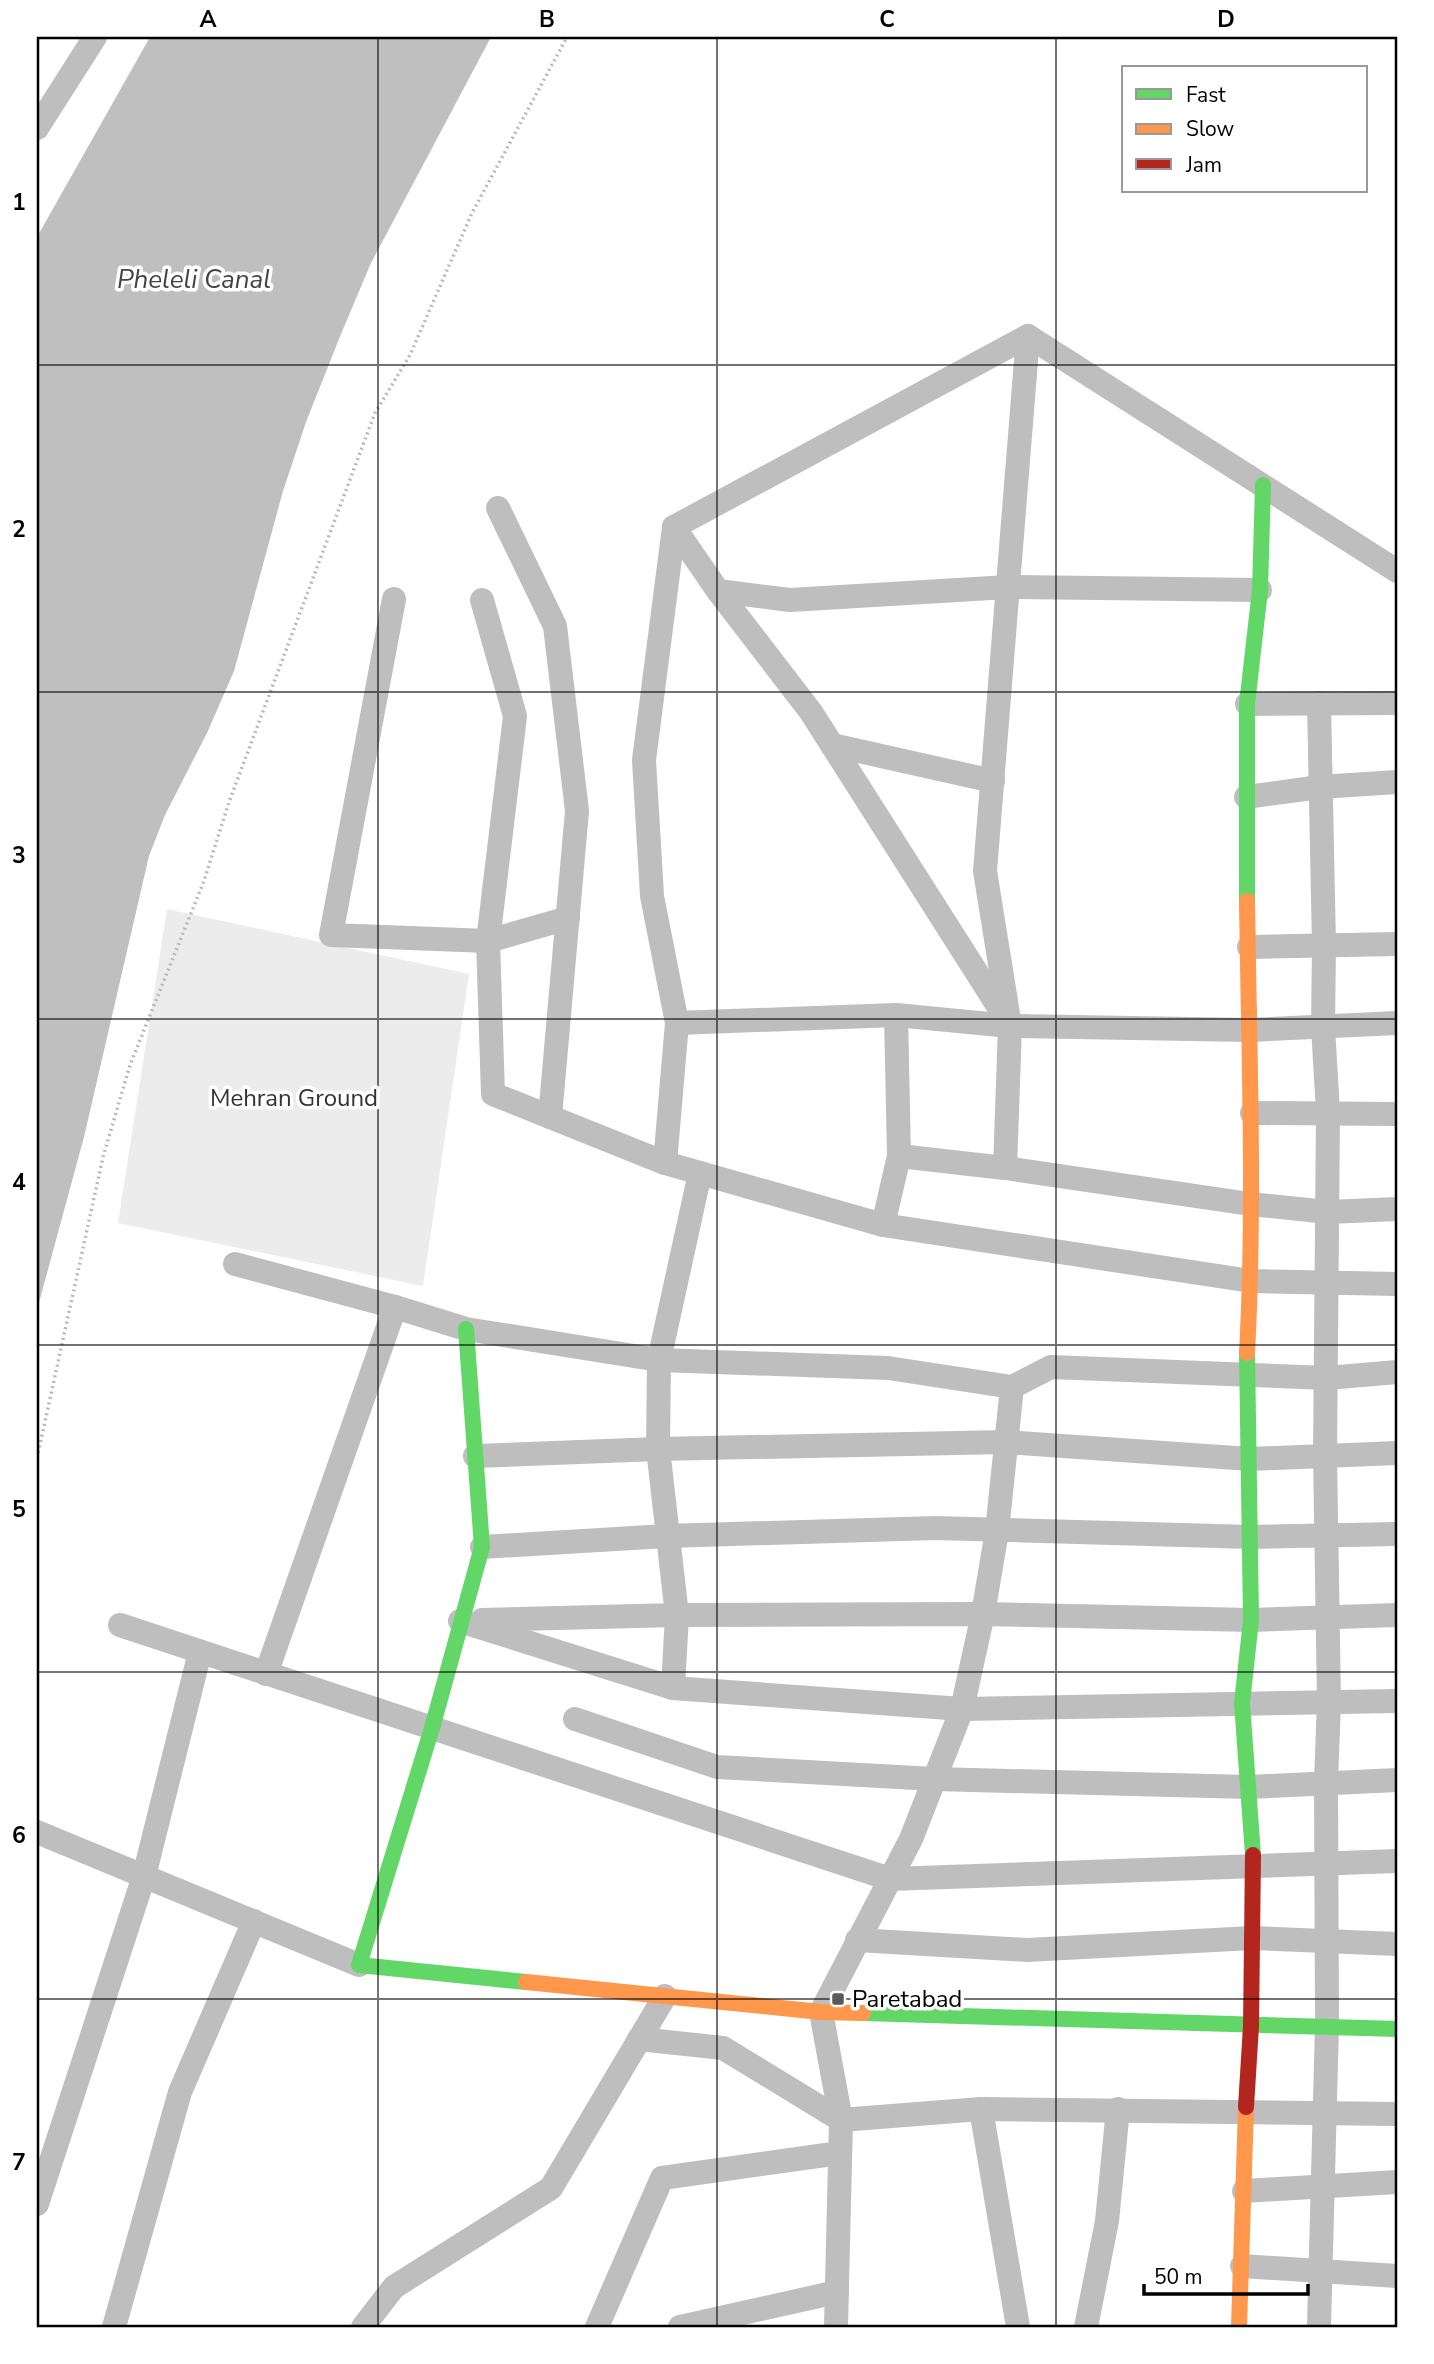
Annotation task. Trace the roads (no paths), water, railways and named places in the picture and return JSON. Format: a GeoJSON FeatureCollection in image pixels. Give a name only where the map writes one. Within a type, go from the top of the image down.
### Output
{"type":"FeatureCollection","features":[{"type":"Feature","properties":{"kind":"street"},"geometry":{"type":"LineString","coordinates":[[37,128],[96,37]]}},
{"type":"Feature","properties":{"kind":"street"},"geometry":{"type":"LineString","coordinates":[[1028,336],[1397,571]]}},
{"type":"Feature","properties":{"kind":"street"},"geometry":{"type":"LineString","coordinates":[[674,527],[1028,336]]}},
{"type":"Feature","properties":{"kind":"street"},"geometry":{"type":"LineString","coordinates":[[1005,1168],[1010,1026],[985,871],[1028,336]]}},
{"type":"Feature","properties":{"kind":"street"},"geometry":{"type":"LineString","coordinates":[[1240,2327],[1254,1865],[1242,1703],[1251,1620],[1250,1459],[1246,1374],[1251,1281],[1252,1113],[1248,1030],[1247,704],[1260,590],[1263,485]]}},
{"type":"Feature","properties":{"kind":"street"},"geometry":{"type":"LineString","coordinates":[[498,508],[555,626],[577,811],[550,1117]]}},
{"type":"Feature","properties":{"kind":"street"},"geometry":{"type":"LineString","coordinates":[[674,527],[718,591],[811,712],[1010,1026]]}},
{"type":"Feature","properties":{"kind":"street"},"geometry":{"type":"LineString","coordinates":[[665,1163],[677,1023],[652,896],[644,760],[674,527]]}},
{"type":"Feature","properties":{"kind":"street"},"geometry":{"type":"LineString","coordinates":[[718,591],[790,600],[1008,587],[1260,590]]}},
{"type":"Feature","properties":{"kind":"street"},"geometry":{"type":"LineString","coordinates":[[394,599],[331,934],[488,941],[568,918]]}},
{"type":"Feature","properties":{"kind":"street"},"geometry":{"type":"LineString","coordinates":[[482,600],[515,716],[488,941],[493,1094],[665,1163],[883,1225],[1251,1281],[1397,1283]]}},
{"type":"Feature","properties":{"kind":"street"},"geometry":{"type":"LineString","coordinates":[[1247,704],[1397,702]]}},
{"type":"Feature","properties":{"kind":"street"},"geometry":{"type":"LineString","coordinates":[[1319,703],[1323,1027],[1328,1112],[1325,1456],[1329,1701],[1326,1782],[1327,2025],[1319,2327]]}},
{"type":"Feature","properties":{"kind":"street"},"geometry":{"type":"LineString","coordinates":[[832,745],[993,781]]}},
{"type":"Feature","properties":{"kind":"street"},"geometry":{"type":"LineString","coordinates":[[1246,797],[1320,786],[1397,782]]}},
{"type":"Feature","properties":{"kind":"street"},"geometry":{"type":"LineString","coordinates":[[1249,947],[1397,944]]}},
{"type":"Feature","properties":{"kind":"street"},"geometry":{"type":"LineString","coordinates":[[677,1023],[896,1015],[1010,1026],[1248,1030],[1397,1023]]}},
{"type":"Feature","properties":{"kind":"street"},"geometry":{"type":"LineString","coordinates":[[883,1225],[899,1156],[896,1015]]}},
{"type":"Feature","properties":{"kind":"street"},"geometry":{"type":"LineString","coordinates":[[1252,1113],[1397,1114]]}},
{"type":"Feature","properties":{"kind":"street"},"geometry":{"type":"LineString","coordinates":[[899,1156],[1005,1168],[1250,1204],[1328,1212],[1397,1209]]}},
{"type":"Feature","properties":{"kind":"street"},"geometry":{"type":"LineString","coordinates":[[673,1688],[677,1615],[658,1450],[659,1360],[700,1173]]}},
{"type":"Feature","properties":{"kind":"street"},"geometry":{"type":"LineString","coordinates":[[235,1264],[466,1329],[659,1360],[888,1368],[1012,1387],[1051,1367],[1327,1378],[1397,1371]]}},
{"type":"Feature","properties":{"kind":"street"},"geometry":{"type":"LineString","coordinates":[[266,1674],[395,1307]]}},
{"type":"Feature","properties":{"kind":"street"},"geometry":{"type":"LineString","coordinates":[[359,1965],[432,1728],[482,1548],[466,1329]]}},
{"type":"Feature","properties":{"kind":"street"},"geometry":{"type":"LineString","coordinates":[[836,2327],[841,2120],[821,2012],[911,1839],[962,1709],[983,1614],[997,1531],[1012,1387]]}},
{"type":"Feature","properties":{"kind":"street"},"geometry":{"type":"LineString","coordinates":[[475,1457],[1006,1442],[1250,1459],[1397,1453]]}},
{"type":"Feature","properties":{"kind":"street"},"geometry":{"type":"LineString","coordinates":[[482,1548],[667,1536],[935,1528],[1251,1537],[1397,1534]]}},
{"type":"Feature","properties":{"kind":"street"},"geometry":{"type":"LineString","coordinates":[[460,1621],[677,1615],[983,1614],[1251,1620],[1397,1615]]}},
{"type":"Feature","properties":{"kind":"street"},"geometry":{"type":"LineString","coordinates":[[460,1621],[673,1688],[962,1709],[1397,1702]]}},
{"type":"Feature","properties":{"kind":"street"},"geometry":{"type":"LineString","coordinates":[[120,1625],[890,1879],[1397,1861]]}},
{"type":"Feature","properties":{"kind":"street"},"geometry":{"type":"LineString","coordinates":[[37,2204],[144,1876],[200,1651]]}},
{"type":"Feature","properties":{"kind":"street"},"geometry":{"type":"LineString","coordinates":[[575,1719],[717,1767],[934,1779],[1248,1787],[1397,1780]]}},
{"type":"Feature","properties":{"kind":"street"},"geometry":{"type":"LineString","coordinates":[[37,1832],[359,1965],[821,2012],[1397,2029]]}},
{"type":"Feature","properties":{"kind":"street"},"geometry":{"type":"LineString","coordinates":[[114,2327],[180,2092],[254,1922]]}},
{"type":"Feature","properties":{"kind":"street"},"geometry":{"type":"LineString","coordinates":[[857,1940],[1027,1950],[1252,1938],[1397,1944]]}},
{"type":"Feature","properties":{"kind":"street"},"geometry":{"type":"LineString","coordinates":[[363,2327],[394,2287],[551,2188],[665,1996]]}},
{"type":"Feature","properties":{"kind":"street"},"geometry":{"type":"LineString","coordinates":[[639,2039],[723,2048],[841,2120],[981,2109],[1397,2113]]}},
{"type":"Feature","properties":{"kind":"street"},"geometry":{"type":"LineString","coordinates":[[981,2109],[1018,2327]]}},
{"type":"Feature","properties":{"kind":"street"},"geometry":{"type":"LineString","coordinates":[[1086,2327],[1107,2221],[1118,2109]]}},
{"type":"Feature","properties":{"kind":"street"},"geometry":{"type":"LineString","coordinates":[[597,2327],[662,2178],[840,2153]]}},
{"type":"Feature","properties":{"kind":"street"},"geometry":{"type":"LineString","coordinates":[[1244,2191],[1397,2182]]}},
{"type":"Feature","properties":{"kind":"street"},"geometry":{"type":"LineString","coordinates":[[1242,2266],[1397,2276]]}},
{"type":"Feature","properties":{"kind":"street"},"geometry":{"type":"LineString","coordinates":[[680,2327],[837,2292]]}},
{"type":"Feature","properties":{"kind":"water","name":"Pheleli Canal"},"geometry":{"type":"Polygon","coordinates":[[[150,37],[491,37],[371,263],[341,334],[306,422],[283,491],[234,671],[207,733],[165,815],[149,856],[84,1137],[37,1310],[37,237],[150,37]]]}},
{"type":"Feature","properties":{"kind":"place","name":"Paretabad"},"geometry":{"type":"Point","coordinates":[838,1999]}},
{"type":"Feature","properties":{"kind":"park label","name":"Mehran Ground"},"geometry":{"type":"Point","coordinates":[294,1098]}}]}
